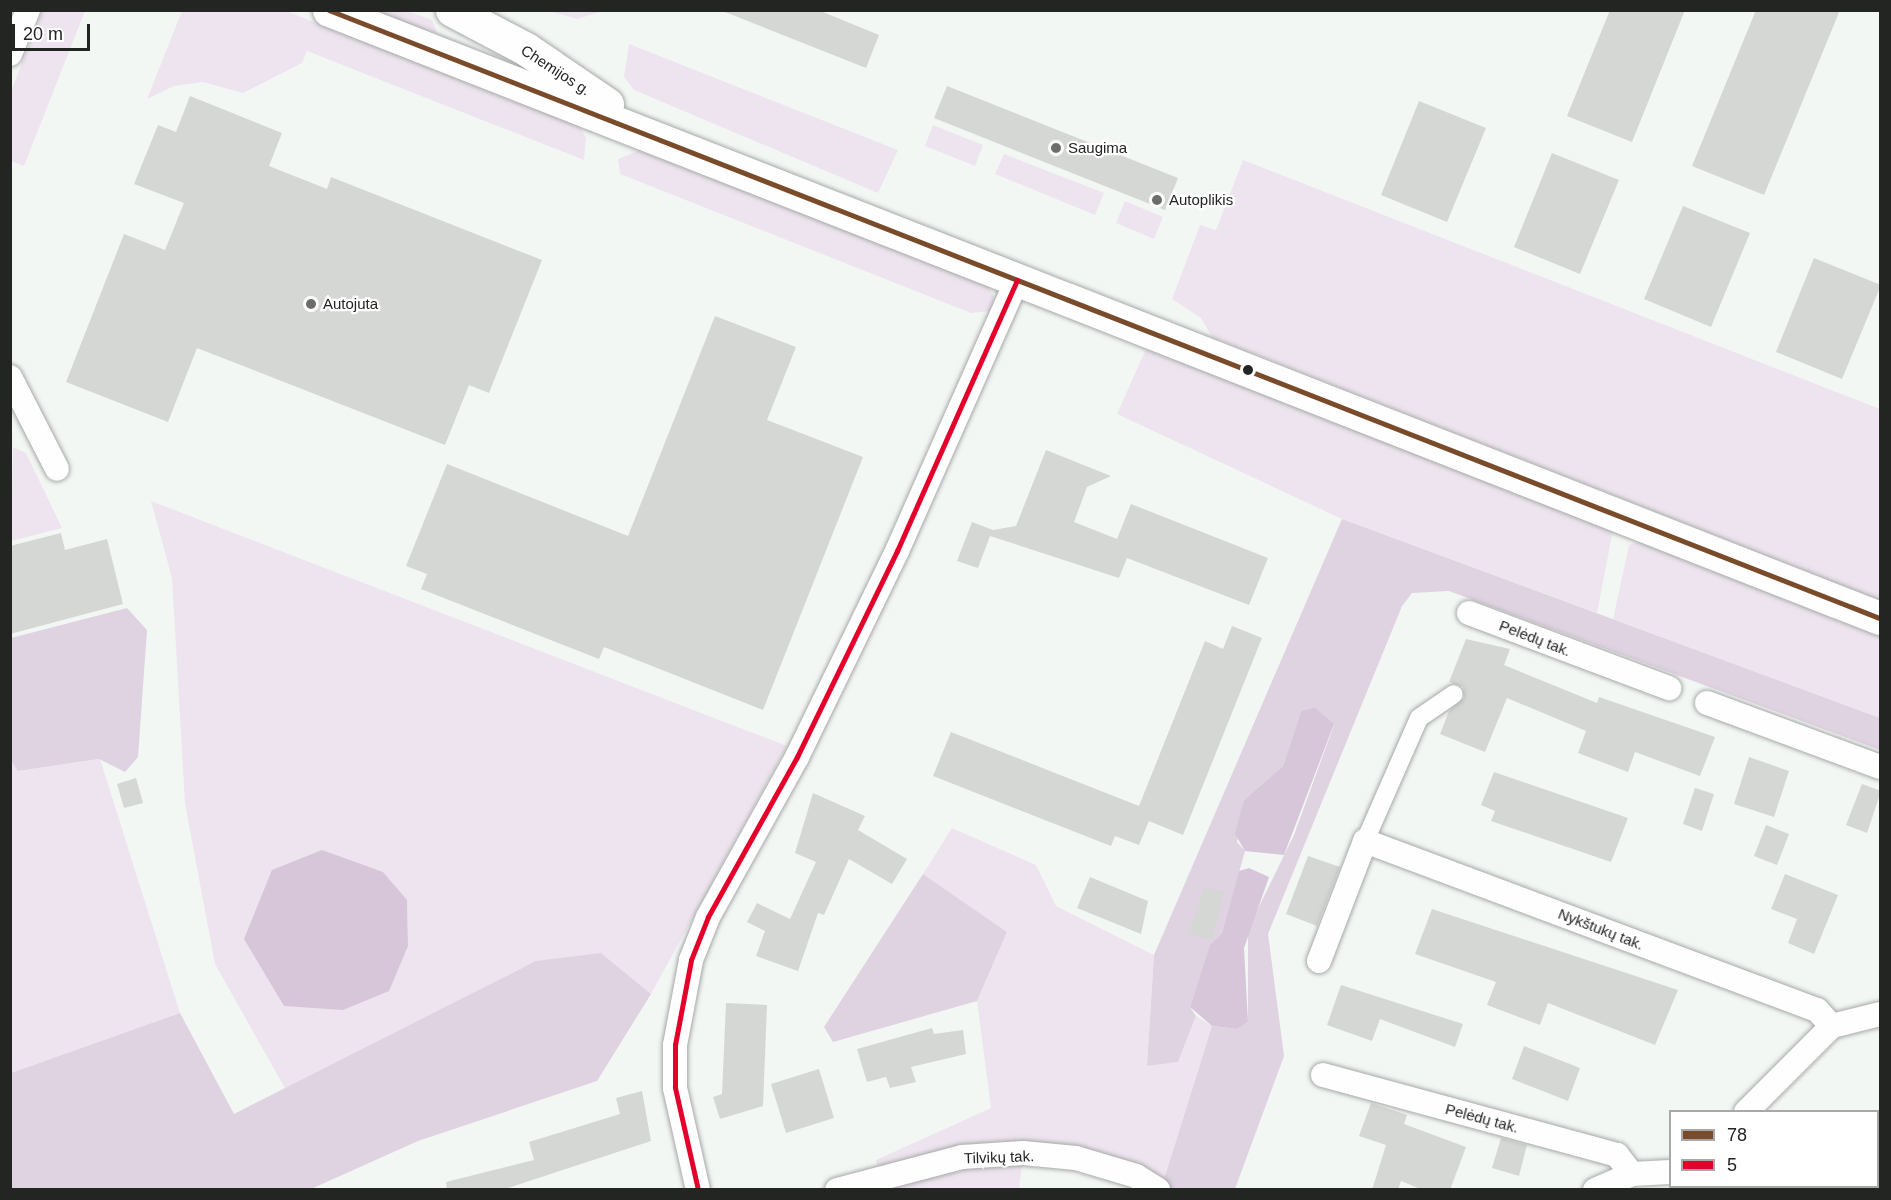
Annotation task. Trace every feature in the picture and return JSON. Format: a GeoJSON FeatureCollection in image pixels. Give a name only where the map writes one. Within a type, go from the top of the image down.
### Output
{"type":"FeatureCollection","features":[{"type":"Feature","properties":{"kind":"main road","name":"Chemijos g."},"geometry":{"type":"LineString","coordinates":[[329,10],[1881,618]]}},
{"type":"Feature","properties":{"kind":"main road","name":"Chemijos g."},"geometry":{"type":"LineString","coordinates":[[452,10],[526,49],[656,137]]}},
{"type":"Feature","properties":{"kind":"street"},"geometry":{"type":"LineString","coordinates":[[10,54],[28,10]]}},
{"type":"Feature","properties":{"kind":"street"},"geometry":{"type":"LineString","coordinates":[[698,1190],[675,1088],[675,1045],[691,960],[708,917],[797,757],[892,561],[1017,280]]}},
{"type":"Feature","properties":{"kind":"street"},"geometry":{"type":"LineString","coordinates":[[10,377],[57,469]]}},
{"type":"Feature","properties":{"kind":"street","name":"Pelėdų tak."},"geometry":{"type":"LineString","coordinates":[[1469,613],[1669,688]]}},
{"type":"Feature","properties":{"kind":"street"},"geometry":{"type":"LineString","coordinates":[[1318,961],[1365,841],[1419,718],[1454,694]]}},
{"type":"Feature","properties":{"kind":"street"},"geometry":{"type":"LineString","coordinates":[[1707,703],[1881,767]]}},
{"type":"Feature","properties":{"kind":"street","name":"Nykštukų tak."},"geometry":{"type":"LineString","coordinates":[[1365,841],[1817,1010],[1832,1026]]}},
{"type":"Feature","properties":{"kind":"street"},"geometry":{"type":"LineString","coordinates":[[1748,1110],[1832,1026],[1881,1014]]}},
{"type":"Feature","properties":{"kind":"street","name":"Pelėdų tak."},"geometry":{"type":"LineString","coordinates":[[1323,1076],[1617,1155],[1632,1174]]}},
{"type":"Feature","properties":{"kind":"street","name":"Tilvikų tak."},"geometry":{"type":"LineString","coordinates":[[837,1190],[962,1157],[1023,1154],[1076,1158],[1136,1176],[1158,1190]]}},
{"type":"Feature","properties":{"kind":"street"},"geometry":{"type":"LineString","coordinates":[[1595,1190],[1632,1174],[1669,1172]]}},
{"type":"Feature","properties":{"kind":"shaded area"},"geometry":{"type":"Polygon","coordinates":[[[43,10],[85,11],[24,166],[11,161],[11,91],[43,10]]]}},
{"type":"Feature","properties":{"kind":"shaded area"},"geometry":{"type":"Polygon","coordinates":[[[182,11],[286,11],[579,125],[586,138],[584,160],[307,51],[302,63],[243,93],[203,82],[174,86],[147,99],[182,11]]]}},
{"type":"Feature","properties":{"kind":"shaded area"},"geometry":{"type":"Polygon","coordinates":[[[369,11],[407,11],[432,20],[437,33],[369,11]]]}},
{"type":"Feature","properties":{"kind":"shaded area"},"geometry":{"type":"Polygon","coordinates":[[[549,11],[603,11],[577,19],[549,11]]]}},
{"type":"Feature","properties":{"kind":"shaded area"},"geometry":{"type":"Polygon","coordinates":[[[629,44],[898,150],[878,193],[634,90],[624,77],[629,44]]]}},
{"type":"Feature","properties":{"kind":"shaded area"},"geometry":{"type":"Polygon","coordinates":[[[933,125],[983,145],[975,166],[925,146],[933,125]]]}},
{"type":"Feature","properties":{"kind":"shaded area"},"geometry":{"type":"Polygon","coordinates":[[[640,150],[987,285],[998,304],[993,311],[971,313],[620,174],[618,159],[640,150]]]}},
{"type":"Feature","properties":{"kind":"shaded area"},"geometry":{"type":"Polygon","coordinates":[[[1004,154],[1104,193],[1095,215],[995,174],[1004,154]]]}},
{"type":"Feature","properties":{"kind":"shaded area"},"geometry":{"type":"Polygon","coordinates":[[[1243,160],[1880,409],[1880,600],[1212,337],[1201,318],[1172,299],[1200,225],[1216,230],[1243,160]]]}},
{"type":"Feature","properties":{"kind":"shaded area"},"geometry":{"type":"Polygon","coordinates":[[[1125,201],[1163,217],[1154,239],[1116,223],[1125,201]]]}},
{"type":"Feature","properties":{"kind":"shaded area"},"geometry":{"type":"Polygon","coordinates":[[[1146,349],[1613,530],[1597,613],[1342,519],[1117,414],[1146,349]]]}},
{"type":"Feature","properties":{"kind":"shaded area"},"geometry":{"type":"Polygon","coordinates":[[[13,447],[26,453],[62,528],[11,541],[13,447]]]}},
{"type":"Feature","properties":{"kind":"shaded area"},"geometry":{"type":"Polygon","coordinates":[[[151,501],[787,746],[651,994],[601,953],[286,1090],[215,964],[185,804],[172,578],[151,501]],[[383,872],[408,946],[407,901],[383,872]]]}},
{"type":"Feature","properties":{"kind":"shaded area"},"geometry":{"type":"Polygon","coordinates":[[[1342,519],[1880,718],[1880,750],[1449,591],[1412,593],[1402,606],[1268,934],[1284,1056],[1235,1189],[1161,1189],[1212,1026],[1237,1029],[1248,1022],[1248,929],[1294,835],[1334,725],[1301,711],[1283,766],[1244,800],[1237,842],[1245,851],[1222,933],[1210,946],[1190,1007],[1196,1016],[1178,1062],[1147,1066],[1154,955],[1342,519]]]}},
{"type":"Feature","properties":{"kind":"shaded area"},"geometry":{"type":"Polygon","coordinates":[[[1640,542],[1880,637],[1880,718],[1613,619],[1629,545],[1640,542]]]}},
{"type":"Feature","properties":{"kind":"shaded area"},"geometry":{"type":"Polygon","coordinates":[[[127,608],[147,630],[138,757],[125,772],[99,759],[18,771],[11,761],[11,638],[127,608]]]}},
{"type":"Feature","properties":{"kind":"shaded area"},"geometry":{"type":"Polygon","coordinates":[[[1315,708],[1334,724],[1284,855],[1245,851],[1235,834],[1244,800],[1283,766],[1301,711],[1315,708]]]}},
{"type":"Feature","properties":{"kind":"shaded area"},"geometry":{"type":"Polygon","coordinates":[[[100,759],[180,1013],[11,1073],[10,761],[19,771],[100,759]]]}},
{"type":"Feature","properties":{"kind":"shaded area"},"geometry":{"type":"Polygon","coordinates":[[[952,828],[1036,865],[1056,906],[1154,955],[1147,1066],[1178,1062],[1196,1016],[1212,1026],[1161,1189],[1023,1154],[1019,1189],[858,1190],[880,1177],[876,1160],[991,1108],[977,1001],[1007,932],[923,874],[952,828]]]}},
{"type":"Feature","properties":{"kind":"shaded area"},"geometry":{"type":"Polygon","coordinates":[[[322,850],[383,872],[407,900],[408,946],[389,991],[343,1010],[284,1006],[244,939],[272,870],[322,850]]]}},
{"type":"Feature","properties":{"kind":"shaded area"},"geometry":{"type":"Polygon","coordinates":[[[1249,868],[1269,877],[1244,948],[1248,1022],[1237,1029],[1212,1026],[1190,1007],[1210,945],[1222,933],[1239,871],[1249,868]]]}},
{"type":"Feature","properties":{"kind":"shaded area"},"geometry":{"type":"Polygon","coordinates":[[[923,874],[1007,932],[977,1001],[833,1042],[824,1027],[923,874]]]}},
{"type":"Feature","properties":{"kind":"shaded area"},"geometry":{"type":"Polygon","coordinates":[[[601,953],[651,994],[597,1081],[418,1141],[311,1189],[11,1189],[11,1073],[180,1013],[234,1114],[536,961],[601,953]]]}},
{"type":"Feature","properties":{"kind":"building"},"geometry":{"type":"Polygon","coordinates":[[[818,10],[879,35],[866,68],[725,12],[818,10]]]}},
{"type":"Feature","properties":{"kind":"building"},"geometry":{"type":"Polygon","coordinates":[[[1610,10],[1685,10],[1632,142],[1567,116],[1610,10]]]}},
{"type":"Feature","properties":{"kind":"building"},"geometry":{"type":"Polygon","coordinates":[[[1756,10],[1840,10],[1764,195],[1692,166],[1756,10]]]}},
{"type":"Feature","properties":{"kind":"building","name":"Saugima"},"geometry":{"type":"Polygon","coordinates":[[[947,86],[1178,178],[1165,210],[934,118],[947,86]]]}},
{"type":"Feature","properties":{"kind":"building","name":"Autojuta"},"geometry":{"type":"Polygon","coordinates":[[[190,96],[282,133],[269,166],[327,189],[331,177],[542,260],[489,393],[469,385],[445,445],[197,348],[168,422],[66,382],[124,234],[165,250],[184,203],[134,184],[158,125],[176,132],[190,96]]]}},
{"type":"Feature","properties":{"kind":"building"},"geometry":{"type":"Polygon","coordinates":[[[1419,101],[1486,128],[1447,222],[1381,195],[1419,101]]]}},
{"type":"Feature","properties":{"kind":"building"},"geometry":{"type":"Polygon","coordinates":[[[1552,153],[1619,180],[1580,274],[1514,247],[1552,153]]]}},
{"type":"Feature","properties":{"kind":"building"},"geometry":{"type":"Polygon","coordinates":[[[1683,206],[1750,233],[1711,327],[1644,299],[1683,206]]]}},
{"type":"Feature","properties":{"kind":"building"},"geometry":{"type":"Polygon","coordinates":[[[1814,258],[1881,285],[1842,379],[1776,352],[1814,258]]]}},
{"type":"Feature","properties":{"kind":"building"},"geometry":{"type":"Polygon","coordinates":[[[715,316],[796,347],[767,420],[863,457],[763,710],[604,647],[599,659],[421,589],[427,574],[406,566],[447,464],[628,536],[715,316]]]}},
{"type":"Feature","properties":{"kind":"building"},"geometry":{"type":"Polygon","coordinates":[[[1046,450],[1111,476],[1087,487],[1074,522],[1117,539],[1131,504],[1268,558],[1249,605],[1127,558],[1119,578],[990,536],[978,568],[957,561],[972,522],[993,530],[1016,526],[1046,450]]]}},
{"type":"Feature","properties":{"kind":"building"},"geometry":{"type":"Polygon","coordinates":[[[61,533],[65,550],[107,539],[123,604],[10,634],[10,546],[61,533]]]}},
{"type":"Feature","properties":{"kind":"building"},"geometry":{"type":"Polygon","coordinates":[[[1232,626],[1262,638],[1183,835],[1149,821],[1139,845],[1115,836],[1111,846],[933,776],[951,732],[1139,806],[1205,641],[1223,649],[1232,626]]]}},
{"type":"Feature","properties":{"kind":"building"},"geometry":{"type":"Polygon","coordinates":[[[1466,639],[1510,649],[1504,665],[1597,703],[1599,697],[1715,737],[1700,776],[1635,752],[1628,772],[1578,753],[1586,731],[1507,698],[1485,752],[1440,734],[1449,711],[1464,698],[1463,687],[1449,682],[1466,639]]]}},
{"type":"Feature","properties":{"kind":"building"},"geometry":{"type":"Polygon","coordinates":[[[1749,757],[1789,771],[1774,817],[1734,804],[1749,757]]]}},
{"type":"Feature","properties":{"kind":"building"},"geometry":{"type":"Polygon","coordinates":[[[1494,772],[1628,818],[1611,862],[1491,821],[1495,811],[1481,805],[1494,772]]]}},
{"type":"Feature","properties":{"kind":"building"},"geometry":{"type":"Polygon","coordinates":[[[136,778],[143,803],[124,808],[117,784],[136,778]]]}},
{"type":"Feature","properties":{"kind":"building"},"geometry":{"type":"Polygon","coordinates":[[[1862,784],[1881,791],[1867,833],[1846,825],[1862,784]]]}},
{"type":"Feature","properties":{"kind":"building"},"geometry":{"type":"Polygon","coordinates":[[[1695,788],[1714,794],[1702,831],[1683,824],[1695,788]]]}},
{"type":"Feature","properties":{"kind":"building"},"geometry":{"type":"Polygon","coordinates":[[[813,793],[865,816],[858,830],[907,859],[892,884],[849,859],[824,915],[818,913],[798,971],[756,956],[765,931],[747,922],[757,903],[790,919],[816,862],[795,853],[813,793]]]}},
{"type":"Feature","properties":{"kind":"building"},"geometry":{"type":"Polygon","coordinates":[[[1766,825],[1789,834],[1777,865],[1754,856],[1766,825]]]}},
{"type":"Feature","properties":{"kind":"building"},"geometry":{"type":"Polygon","coordinates":[[[1308,856],[1340,867],[1317,926],[1286,914],[1308,856]]]}},
{"type":"Feature","properties":{"kind":"building"},"geometry":{"type":"Polygon","coordinates":[[[1785,874],[1838,895],[1814,954],[1788,943],[1797,919],[1771,909],[1785,874]]]}},
{"type":"Feature","properties":{"kind":"building"},"geometry":{"type":"Polygon","coordinates":[[[1090,877],[1148,901],[1141,934],[1077,908],[1090,877]]]}},
{"type":"Feature","properties":{"kind":"building"},"geometry":{"type":"Polygon","coordinates":[[[1204,887],[1224,892],[1212,940],[1188,934],[1204,887]]]}},
{"type":"Feature","properties":{"kind":"building"},"geometry":{"type":"Polygon","coordinates":[[[1432,909],[1678,990],[1655,1045],[1548,1003],[1540,1025],[1487,1005],[1496,982],[1415,954],[1432,909]]]}},
{"type":"Feature","properties":{"kind":"building"},"geometry":{"type":"Polygon","coordinates":[[[1341,985],[1463,1024],[1455,1047],[1380,1019],[1372,1041],[1327,1025],[1341,985]]]}},
{"type":"Feature","properties":{"kind":"building"},"geometry":{"type":"Polygon","coordinates":[[[726,1003],[767,1005],[763,1106],[720,1119],[713,1097],[722,1094],[726,1003]]]}},
{"type":"Feature","properties":{"kind":"building"},"geometry":{"type":"Polygon","coordinates":[[[932,1028],[934,1034],[963,1030],[966,1054],[911,1067],[916,1082],[890,1088],[886,1077],[867,1082],[857,1049],[932,1028]]]}},
{"type":"Feature","properties":{"kind":"building"},"geometry":{"type":"Polygon","coordinates":[[[1524,1046],[1580,1068],[1568,1101],[1512,1079],[1524,1046]]]}},
{"type":"Feature","properties":{"kind":"building"},"geometry":{"type":"Polygon","coordinates":[[[819,1069],[834,1118],[786,1133],[771,1084],[819,1069]]]}},
{"type":"Feature","properties":{"kind":"building"},"geometry":{"type":"Polygon","coordinates":[[[642,1091],[651,1141],[502,1190],[447,1190],[446,1182],[534,1160],[529,1142],[620,1114],[616,1098],[642,1091]]]}},
{"type":"Feature","properties":{"kind":"building"},"geometry":{"type":"Polygon","coordinates":[[[1371,1103],[1407,1115],[1404,1124],[1466,1147],[1450,1190],[1423,1190],[1401,1181],[1398,1190],[1372,1190],[1386,1145],[1359,1136],[1371,1103]]]}},
{"type":"Feature","properties":{"kind":"building"},"geometry":{"type":"Polygon","coordinates":[[[1501,1138],[1527,1145],[1519,1176],[1492,1168],[1501,1138]]]}},
{"type":"Feature","properties":{"kind":"transit line","name":"78"},"geometry":{"type":"LineString","coordinates":[[329,10],[1880,618]]}},
{"type":"Feature","properties":{"kind":"transit line","name":"5"},"geometry":{"type":"LineString","coordinates":[[698,1190],[675,1088],[675,1045],[691,960],[708,917],[797,757],[897,551],[1017,280]]}},
{"type":"Feature","properties":{"kind":"place","name":"Saugima"},"geometry":{"type":"Point","coordinates":[1056,148]}},
{"type":"Feature","properties":{"kind":"place","name":"Autoplikis"},"geometry":{"type":"Point","coordinates":[1157,200]}},
{"type":"Feature","properties":{"kind":"place","name":"Autojuta"},"geometry":{"type":"Point","coordinates":[311,304]}}]}
